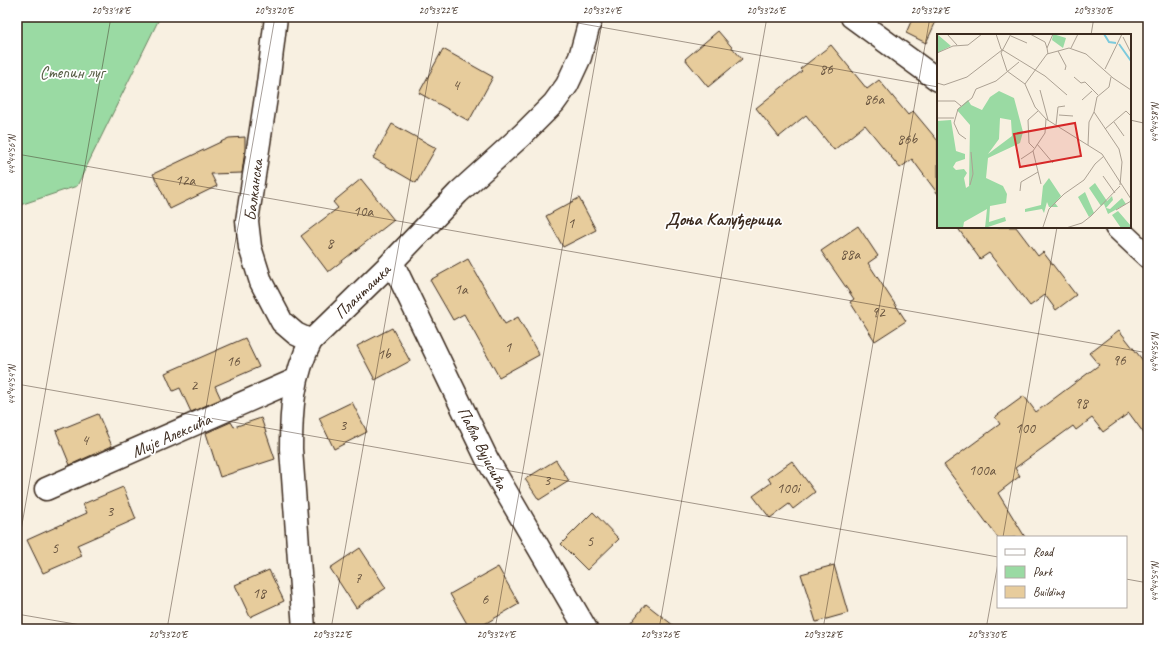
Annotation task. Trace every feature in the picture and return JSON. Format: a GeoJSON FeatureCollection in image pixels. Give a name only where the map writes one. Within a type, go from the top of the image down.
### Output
{"type":"FeatureCollection","features":[{"type":"Feature","properties":{"kind":"street","name":"Балканска"},"geometry":{"type":"LineString","coordinates":[[276,17],[247,221],[250,247],[261,282],[282,322],[296,334],[311,341]]}},
{"type":"Feature","properties":{"kind":"street","name":"Планташка"},"geometry":{"type":"LineString","coordinates":[[304,629],[291,449],[291,422],[295,380],[303,355],[311,341],[392,262],[458,193],[522,135],[554,102],[567,85],[580,58],[591,17]]}},
{"type":"Feature","properties":{"kind":"street"},"geometry":{"type":"LineString","coordinates":[[852,17],[937,79]]}},
{"type":"Feature","properties":{"kind":"street"},"geometry":{"type":"LineString","coordinates":[[1117,228],[1148,257]]}},
{"type":"Feature","properties":{"kind":"street","name":"Павла Вујисића"},"geometry":{"type":"LineString","coordinates":[[392,262],[487,459],[586,629]]}},
{"type":"Feature","properties":{"kind":"street","name":"Мије Алексића"},"geometry":{"type":"LineString","coordinates":[[46,489],[295,380]]}},
{"type":"Feature","properties":{"kind":"green space","name":"Степин луг"},"geometry":{"type":"Polygon","coordinates":[[[17,17],[160,17],[77,186],[17,206],[17,17]]]}},
{"type":"Feature","properties":{"kind":"building"},"geometry":{"type":"Polygon","coordinates":[[[913,17],[938,17],[926,43],[906,33],[913,17]]]}},
{"type":"Feature","properties":{"kind":"building"},"geometry":{"type":"Polygon","coordinates":[[[718,31],[742,59],[708,87],[685,59],[718,31]]]}},
{"type":"Feature","properties":{"kind":"building"},"geometry":{"type":"Polygon","coordinates":[[[831,45],[867,89],[879,80],[908,115],[913,111],[937,140],[937,193],[912,159],[900,168],[865,125],[834,150],[806,115],[779,137],[756,108],[802,71],[800,69],[831,45]]]}},
{"type":"Feature","properties":{"kind":"building"},"geometry":{"type":"Polygon","coordinates":[[[443,49],[493,77],[469,121],[419,93],[443,49]]]}},
{"type":"Feature","properties":{"kind":"building"},"geometry":{"type":"Polygon","coordinates":[[[392,124],[436,148],[416,183],[373,158],[392,124]]]}},
{"type":"Feature","properties":{"kind":"building"},"geometry":{"type":"Polygon","coordinates":[[[245,137],[242,173],[211,174],[217,186],[170,209],[153,174],[229,138],[245,137]]]}},
{"type":"Feature","properties":{"kind":"building"},"geometry":{"type":"Polygon","coordinates":[[[361,179],[394,220],[328,272],[301,236],[338,208],[333,202],[361,179]]]}},
{"type":"Feature","properties":{"kind":"building"},"geometry":{"type":"Polygon","coordinates":[[[579,198],[596,230],[563,247],[546,216],[579,198]]]}},
{"type":"Feature","properties":{"kind":"building"},"geometry":{"type":"Polygon","coordinates":[[[858,226],[878,256],[868,263],[906,321],[875,341],[850,302],[854,299],[821,251],[858,226]]]}},
{"type":"Feature","properties":{"kind":"building"},"geometry":{"type":"Polygon","coordinates":[[[958,228],[1017,228],[1038,256],[1043,252],[1076,295],[1056,310],[1045,295],[1030,306],[989,253],[980,259],[958,228]]]}},
{"type":"Feature","properties":{"kind":"building"},"geometry":{"type":"Polygon","coordinates":[[[468,259],[505,324],[518,317],[539,355],[499,377],[464,314],[453,320],[430,280],[468,259]]]}},
{"type":"Feature","properties":{"kind":"building"},"geometry":{"type":"Polygon","coordinates":[[[392,328],[410,361],[375,380],[357,346],[392,328]]]}},
{"type":"Feature","properties":{"kind":"building"},"geometry":{"type":"Polygon","coordinates":[[[1119,330],[1148,367],[1148,439],[1129,413],[1103,432],[1092,418],[1076,430],[1073,426],[1015,468],[1020,476],[998,493],[1024,536],[997,537],[944,465],[1000,424],[995,417],[1024,396],[1036,412],[1099,365],[1089,353],[1119,330]]]}},
{"type":"Feature","properties":{"kind":"building"},"geometry":{"type":"Polygon","coordinates":[[[245,338],[259,367],[215,386],[221,399],[191,412],[180,388],[173,391],[165,373],[245,338]]]}},
{"type":"Feature","properties":{"kind":"building"},"geometry":{"type":"Polygon","coordinates":[[[352,402],[367,432],[334,449],[319,418],[352,402]]]}},
{"type":"Feature","properties":{"kind":"building"},"geometry":{"type":"Polygon","coordinates":[[[98,414],[112,446],[70,465],[56,431],[98,414]]]}},
{"type":"Feature","properties":{"kind":"building"},"geometry":{"type":"Polygon","coordinates":[[[261,418],[275,459],[220,477],[206,433],[231,422],[234,427],[261,418]]]}},
{"type":"Feature","properties":{"kind":"building"},"geometry":{"type":"Polygon","coordinates":[[[556,460],[569,481],[539,500],[525,479],[556,460]]]}},
{"type":"Feature","properties":{"kind":"building"},"geometry":{"type":"Polygon","coordinates":[[[792,461],[815,492],[793,509],[789,504],[770,518],[753,496],[771,483],[768,478],[792,461]]]}},
{"type":"Feature","properties":{"kind":"building"},"geometry":{"type":"Polygon","coordinates":[[[123,487],[136,519],[77,545],[82,556],[43,573],[27,540],[87,513],[83,504],[123,487]]]}},
{"type":"Feature","properties":{"kind":"building"},"geometry":{"type":"Polygon","coordinates":[[[593,512],[619,539],[587,570],[561,544],[593,512]]]}},
{"type":"Feature","properties":{"kind":"building"},"geometry":{"type":"Polygon","coordinates":[[[360,548],[386,588],[356,608],[330,568],[360,548]]]}},
{"type":"Feature","properties":{"kind":"building"},"geometry":{"type":"Polygon","coordinates":[[[834,565],[848,613],[816,622],[801,574],[834,565]]]}},
{"type":"Feature","properties":{"kind":"building"},"geometry":{"type":"Polygon","coordinates":[[[498,567],[519,604],[476,629],[470,629],[450,594],[498,567]]]}},
{"type":"Feature","properties":{"kind":"building"},"geometry":{"type":"Polygon","coordinates":[[[269,570],[284,601],[250,617],[235,585],[269,570]]]}},
{"type":"Feature","properties":{"kind":"building"},"geometry":{"type":"Polygon","coordinates":[[[646,604],[678,629],[626,629],[646,604]]]}},
{"type":"Feature","properties":{"kind":"district","name":"Доња Калуђерица"},"geometry":{"type":"Point","coordinates":[723,219]}}]}
